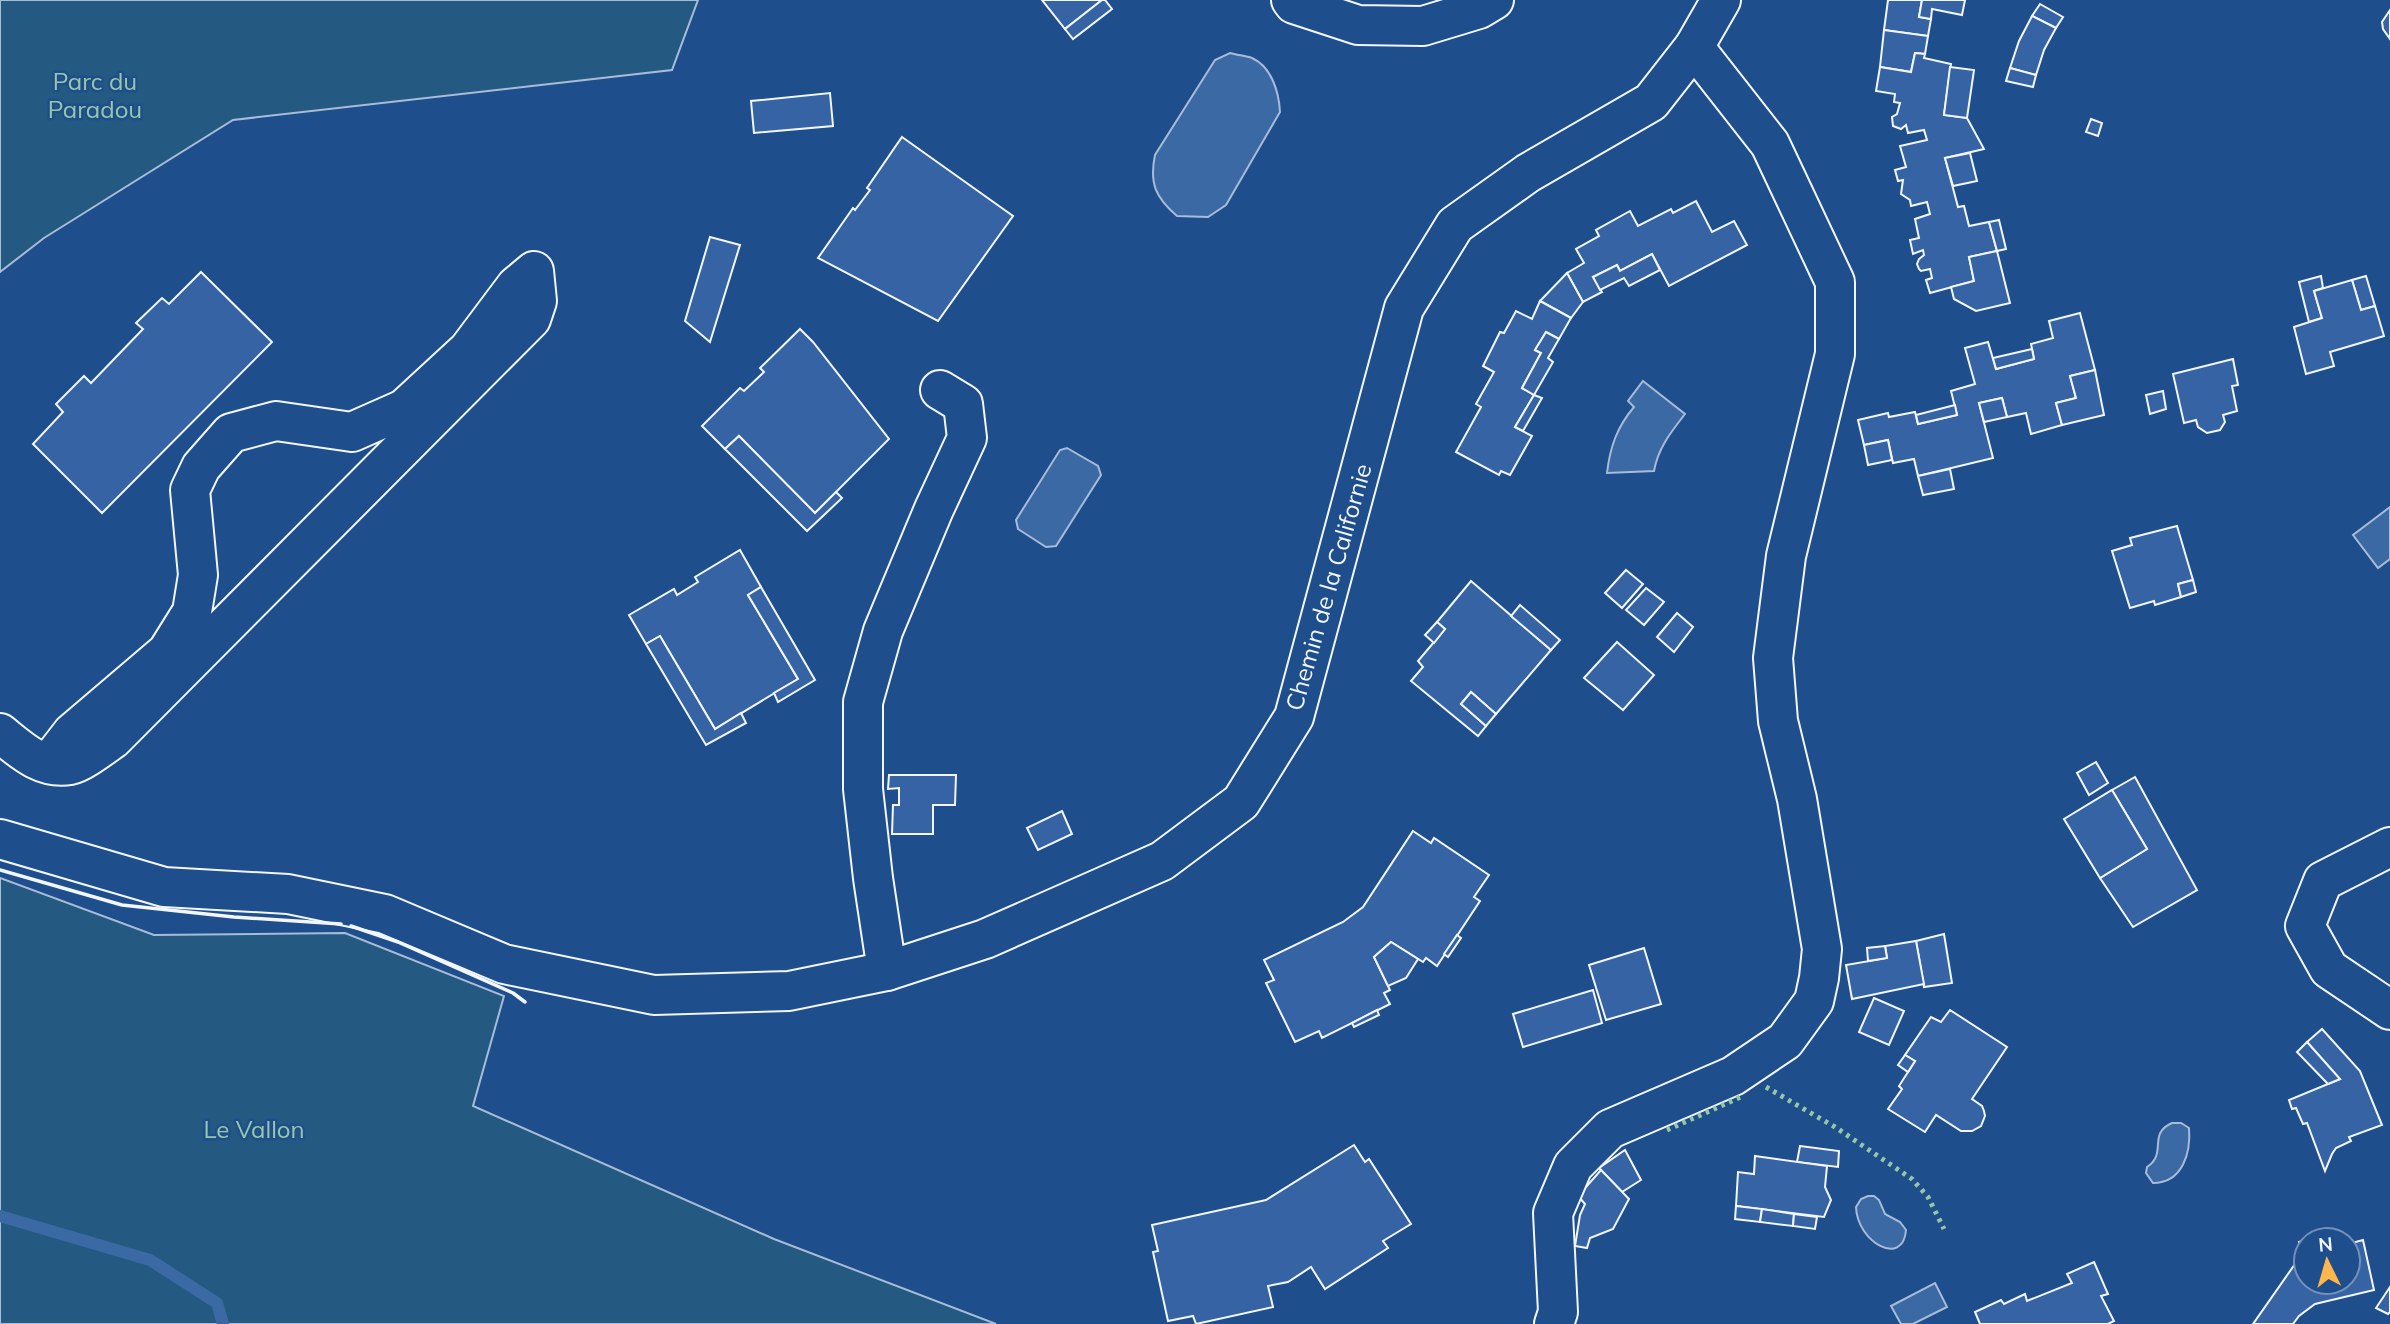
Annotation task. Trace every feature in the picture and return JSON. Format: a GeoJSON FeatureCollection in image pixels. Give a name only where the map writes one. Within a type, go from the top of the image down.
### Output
{"type":"FeatureCollection","features":[{"type":"Feature","properties":{"kind":"street"},"geometry":{"type":"LineString","coordinates":[[1291,0],[1294,4],[1358,25],[1423,26],[1479,9],[1494,0]]}},
{"type":"Feature","properties":{"kind":"street","name":"Chemin de la Californie"},"geometry":{"type":"LineString","coordinates":[[0,839],[164,887],[288,894],[385,915],[504,964],[654,995],[789,991],[887,971],[985,939],[1161,861],[1241,802],[1294,717],[1404,308],[1455,225],[1528,173],[1651,102],[1694,47],[1721,0]]}},
{"type":"Feature","properties":{"kind":"street"},"geometry":{"type":"LineString","coordinates":[[1554,1324],[1558,1312],[1553,1213],[1573,1166],[1609,1129],[1733,1076],[1785,1041],[1814,1001],[1819,978],[1822,949],[1797,799],[1778,721],[1773,658],[1786,556],[1835,354],[1835,282],[1770,144],[1694,47]]}},
{"type":"Feature","properties":{"kind":"street"},"geometry":{"type":"LineString","coordinates":[[0,733],[32,758],[48,764],[71,765],[113,739],[531,319],[537,301],[534,271],[516,286],[468,350],[404,410],[352,432],[276,421],[231,433],[201,467],[190,490],[198,575],[192,612],[167,652],[72,733],[48,764]]}},
{"type":"Feature","properties":{"kind":"street"},"geometry":{"type":"LineString","coordinates":[[887,971],[874,889],[863,789],[863,702],[883,631],[967,438],[963,404],[940,390]]}},
{"type":"Feature","properties":{"kind":"street"},"geometry":{"type":"LineString","coordinates":[[2390,847],[2323,881],[2305,926],[2329,969],[2390,1010]]}},
{"type":"Feature","properties":{"kind":"green space","name":"Parc du Paradou"},"geometry":{"type":"Polygon","coordinates":[[[0,0],[698,0],[672,70],[233,120],[44,238],[0,272],[0,0]]]}},
{"type":"Feature","properties":{"kind":"green space","name":"Le Vallon"},"geometry":{"type":"Polygon","coordinates":[[[0,878],[154,935],[345,933],[504,996],[473,1106],[774,1239],[996,1324],[0,1324],[0,878]]]}},
{"type":"Feature","properties":{"kind":"shaded area"},"geometry":{"type":"Polygon","coordinates":[[[1230,53],[1252,58],[1265,68],[1276,89],[1280,112],[1226,205],[1208,217],[1177,216],[1156,190],[1153,174],[1155,155],[1215,60],[1230,53]]]}},
{"type":"Feature","properties":{"kind":"shaded area"},"geometry":{"type":"Polygon","coordinates":[[[1643,381],[1685,414],[1662,448],[1654,471],[1607,473],[1615,438],[1634,407],[1628,401],[1643,381]]]}},
{"type":"Feature","properties":{"kind":"shaded area"},"geometry":{"type":"Polygon","coordinates":[[[1067,448],[1098,466],[1101,475],[1056,546],[1046,547],[1018,529],[1016,520],[1060,450],[1067,448]]]}},
{"type":"Feature","properties":{"kind":"shaded area"},"geometry":{"type":"Polygon","coordinates":[[[2390,507],[2390,559],[2378,568],[2353,535],[2390,507]]]}},
{"type":"Feature","properties":{"kind":"shaded area"},"geometry":{"type":"Polygon","coordinates":[[[2172,1123],[2181,1123],[2189,1128],[2186,1156],[2172,1178],[2153,1183],[2146,1173],[2147,1167],[2156,1156],[2160,1133],[2172,1123]]]}},
{"type":"Feature","properties":{"kind":"shaded area"},"geometry":{"type":"Polygon","coordinates":[[[1868,1196],[1879,1200],[1885,1214],[1900,1222],[1906,1230],[1903,1241],[1897,1247],[1889,1249],[1880,1246],[1864,1231],[1858,1220],[1856,1207],[1861,1199],[1868,1196]]]}},
{"type":"Feature","properties":{"kind":"shaded area"},"geometry":{"type":"Polygon","coordinates":[[[1935,1283],[1947,1307],[1913,1324],[1901,1324],[1891,1306],[1935,1283]]]}},
{"type":"Feature","properties":{"kind":"building"},"geometry":{"type":"Polygon","coordinates":[[[1042,0],[1102,0],[1065,29],[1042,0]]]}},
{"type":"Feature","properties":{"kind":"building"},"geometry":{"type":"Polygon","coordinates":[[[1102,0],[1112,9],[1073,39],[1065,29],[1102,0]]]}},
{"type":"Feature","properties":{"kind":"building"},"geometry":{"type":"Polygon","coordinates":[[[1888,0],[1922,0],[1919,17],[1931,19],[1928,36],[1884,30],[1888,0]]]}},
{"type":"Feature","properties":{"kind":"building"},"geometry":{"type":"Polygon","coordinates":[[[1922,0],[1965,0],[1962,15],[1932,9],[1931,19],[1919,17],[1922,0]]]}},
{"type":"Feature","properties":{"kind":"building"},"geometry":{"type":"Polygon","coordinates":[[[2040,4],[2063,17],[2056,28],[2032,16],[2040,4]]]}},
{"type":"Feature","properties":{"kind":"building"},"geometry":{"type":"Polygon","coordinates":[[[2390,10],[2390,39],[2382,22],[2390,10]]]}},
{"type":"Feature","properties":{"kind":"building"},"geometry":{"type":"Polygon","coordinates":[[[2032,16],[2056,28],[2044,50],[2036,75],[2010,68],[2019,41],[2032,16]]]}},
{"type":"Feature","properties":{"kind":"building"},"geometry":{"type":"Polygon","coordinates":[[[1884,30],[1928,36],[1925,54],[1915,53],[1911,72],[1880,67],[1884,30]]]}},
{"type":"Feature","properties":{"kind":"building"},"geometry":{"type":"Polygon","coordinates":[[[1915,53],[1925,54],[1924,58],[1951,64],[1944,115],[1967,118],[1984,149],[1945,158],[1958,207],[1964,206],[1969,226],[1989,222],[1997,251],[1969,257],[1974,281],[1930,293],[1926,280],[1932,278],[1930,269],[1921,271],[1917,264],[1924,255],[1923,250],[1913,254],[1910,240],[1919,238],[1915,219],[1930,214],[1927,202],[1911,206],[1910,200],[1901,194],[1903,180],[1898,181],[1895,170],[1906,167],[1900,146],[1927,140],[1924,130],[1908,133],[1906,125],[1901,129],[1893,126],[1892,117],[1897,114],[1900,103],[1894,102],[1895,94],[1876,91],[1880,67],[1911,72],[1915,53]]]}},
{"type":"Feature","properties":{"kind":"building"},"geometry":{"type":"Polygon","coordinates":[[[1950,67],[1974,70],[1967,118],[1944,115],[1950,67]]]}},
{"type":"Feature","properties":{"kind":"building"},"geometry":{"type":"Polygon","coordinates":[[[2010,68],[2036,75],[2033,87],[2006,81],[2010,68]]]}},
{"type":"Feature","properties":{"kind":"building"},"geometry":{"type":"Polygon","coordinates":[[[830,93],[833,126],[754,133],[751,101],[830,93]]]}},
{"type":"Feature","properties":{"kind":"building"},"geometry":{"type":"Polygon","coordinates":[[[2091,119],[2102,123],[2098,136],[2086,132],[2091,119]]]}},
{"type":"Feature","properties":{"kind":"building"},"geometry":{"type":"Polygon","coordinates":[[[902,137],[1013,216],[938,321],[818,258],[853,208],[855,210],[870,190],[867,188],[902,137]]]}},
{"type":"Feature","properties":{"kind":"building"},"geometry":{"type":"Polygon","coordinates":[[[1970,153],[1977,181],[1953,186],[1945,158],[1970,153]]]}},
{"type":"Feature","properties":{"kind":"building"},"geometry":{"type":"Polygon","coordinates":[[[1696,201],[1712,232],[1734,221],[1747,245],[1669,286],[1652,254],[1620,271],[1617,265],[1593,277],[1602,292],[1583,302],[1567,273],[1584,263],[1576,249],[1599,236],[1596,230],[1630,211],[1638,226],[1671,209],[1673,213],[1696,201]]]}},
{"type":"Feature","properties":{"kind":"building"},"geometry":{"type":"Polygon","coordinates":[[[1999,220],[2006,249],[1997,251],[1989,222],[1999,220]]]}},
{"type":"Feature","properties":{"kind":"building"},"geometry":{"type":"Polygon","coordinates":[[[710,237],[740,245],[710,342],[685,321],[710,237]]]}},
{"type":"Feature","properties":{"kind":"building"},"geometry":{"type":"Polygon","coordinates":[[[1997,251],[2010,303],[1976,311],[1954,299],[1951,287],[1974,281],[1969,257],[1997,251]]]}},
{"type":"Feature","properties":{"kind":"building"},"geometry":{"type":"Polygon","coordinates":[[[1652,254],[1660,270],[1629,286],[1624,278],[1600,290],[1593,277],[1617,265],[1620,271],[1652,254]]]}},
{"type":"Feature","properties":{"kind":"building"},"geometry":{"type":"Polygon","coordinates":[[[201,272],[272,342],[102,513],[33,444],[63,412],[56,404],[84,376],[91,383],[143,329],[136,323],[162,298],[169,304],[201,272]]]}},
{"type":"Feature","properties":{"kind":"building"},"geometry":{"type":"Polygon","coordinates":[[[1567,273],[1583,302],[1571,318],[1540,301],[1567,273]]]}},
{"type":"Feature","properties":{"kind":"building"},"geometry":{"type":"Polygon","coordinates":[[[2321,276],[2323,288],[2314,291],[2322,318],[2309,322],[2299,282],[2321,276]]]}},
{"type":"Feature","properties":{"kind":"building"},"geometry":{"type":"Polygon","coordinates":[[[2366,276],[2375,306],[2361,310],[2352,280],[2366,276]]]}},
{"type":"Feature","properties":{"kind":"building"},"geometry":{"type":"Polygon","coordinates":[[[2352,280],[2361,310],[2375,306],[2384,336],[2330,352],[2334,366],[2306,374],[2294,327],[2322,318],[2314,291],[2352,280]]]}},
{"type":"Feature","properties":{"kind":"building"},"geometry":{"type":"Polygon","coordinates":[[[1540,301],[1571,318],[1559,339],[1546,332],[1535,350],[1541,353],[1522,388],[1534,395],[1515,427],[1532,436],[1510,475],[1501,471],[1499,475],[1456,452],[1481,407],[1476,404],[1494,372],[1483,366],[1500,332],[1504,333],[1516,311],[1532,319],[1540,301]]]}},
{"type":"Feature","properties":{"kind":"building"},"geometry":{"type":"Polygon","coordinates":[[[2080,313],[2095,370],[2070,376],[2076,398],[2056,403],[2062,425],[2031,434],[2026,413],[2007,417],[2002,398],[1979,403],[1993,458],[1918,476],[1914,459],[1893,463],[1888,440],[1864,445],[1858,420],[1888,413],[1889,417],[1915,412],[1918,424],[1957,415],[1951,391],[1975,384],[1965,348],[1988,342],[1996,369],[2034,359],[2031,344],[2053,338],[2049,321],[2080,313]]]}},
{"type":"Feature","properties":{"kind":"building"},"geometry":{"type":"Polygon","coordinates":[[[800,329],[889,439],[815,513],[739,436],[725,449],[702,426],[740,388],[744,391],[764,372],[760,368],[800,329]]]}},
{"type":"Feature","properties":{"kind":"building"},"geometry":{"type":"Polygon","coordinates":[[[1546,332],[1559,339],[1548,358],[1553,362],[1534,395],[1522,388],[1541,353],[1535,350],[1546,332]]]}},
{"type":"Feature","properties":{"kind":"building"},"geometry":{"type":"Polygon","coordinates":[[[2032,349],[2034,359],[1996,369],[1993,358],[2032,349]]]}},
{"type":"Feature","properties":{"kind":"building"},"geometry":{"type":"Polygon","coordinates":[[[2233,359],[2238,385],[2232,386],[2237,411],[2223,415],[2225,422],[2220,430],[2207,433],[2198,427],[2196,420],[2184,423],[2173,374],[2233,359]]]}},
{"type":"Feature","properties":{"kind":"building"},"geometry":{"type":"Polygon","coordinates":[[[2095,370],[2104,415],[2062,425],[2056,403],[2076,398],[2070,376],[2095,370]]]}},
{"type":"Feature","properties":{"kind":"building"},"geometry":{"type":"Polygon","coordinates":[[[2163,391],[2166,409],[2150,414],[2146,395],[2163,391]]]}},
{"type":"Feature","properties":{"kind":"building"},"geometry":{"type":"Polygon","coordinates":[[[1534,395],[1542,398],[1523,431],[1515,427],[1534,395]]]}},
{"type":"Feature","properties":{"kind":"building"},"geometry":{"type":"Polygon","coordinates":[[[2002,398],[2007,417],[1984,422],[1979,403],[2002,398]]]}},
{"type":"Feature","properties":{"kind":"building"},"geometry":{"type":"Polygon","coordinates":[[[1955,405],[1957,415],[1918,424],[1916,415],[1955,405]]]}},
{"type":"Feature","properties":{"kind":"building"},"geometry":{"type":"Polygon","coordinates":[[[739,436],[815,513],[836,492],[842,498],[807,531],[725,449],[739,436]]]}},
{"type":"Feature","properties":{"kind":"building"},"geometry":{"type":"Polygon","coordinates":[[[1888,440],[1892,460],[1868,465],[1864,445],[1888,440]]]}},
{"type":"Feature","properties":{"kind":"building"},"geometry":{"type":"Polygon","coordinates":[[[1950,469],[1954,489],[1923,495],[1918,476],[1950,469]]]}},
{"type":"Feature","properties":{"kind":"building"},"geometry":{"type":"Polygon","coordinates":[[[2177,526],[2193,580],[2178,584],[2181,597],[2155,605],[2154,601],[2130,608],[2112,551],[2132,545],[2130,538],[2177,526]]]}},
{"type":"Feature","properties":{"kind":"building"},"geometry":{"type":"Polygon","coordinates":[[[740,550],[761,587],[748,595],[798,679],[715,729],[660,636],[646,644],[629,615],[674,589],[677,595],[698,582],[695,577],[740,550]]]}},
{"type":"Feature","properties":{"kind":"building"},"geometry":{"type":"Polygon","coordinates":[[[1626,570],[1643,584],[1622,608],[1605,593],[1626,570]]]}},
{"type":"Feature","properties":{"kind":"building"},"geometry":{"type":"Polygon","coordinates":[[[2193,580],[2196,592],[2181,597],[2178,584],[2193,580]]]}},
{"type":"Feature","properties":{"kind":"building"},"geometry":{"type":"Polygon","coordinates":[[[1471,581],[1551,650],[1496,714],[1471,692],[1461,704],[1486,726],[1478,736],[1411,681],[1423,667],[1418,661],[1445,629],[1437,622],[1471,581]]]}},
{"type":"Feature","properties":{"kind":"building"},"geometry":{"type":"Polygon","coordinates":[[[761,587],[815,680],[778,702],[774,693],[798,679],[748,595],[761,587]]]}},
{"type":"Feature","properties":{"kind":"building"},"geometry":{"type":"Polygon","coordinates":[[[1646,588],[1664,602],[1644,625],[1626,610],[1646,588]]]}},
{"type":"Feature","properties":{"kind":"building"},"geometry":{"type":"Polygon","coordinates":[[[1520,605],[1560,640],[1551,650],[1511,616],[1520,605]]]}},
{"type":"Feature","properties":{"kind":"building"},"geometry":{"type":"Polygon","coordinates":[[[1677,613],[1693,627],[1674,652],[1657,637],[1677,613]]]}},
{"type":"Feature","properties":{"kind":"building"},"geometry":{"type":"Polygon","coordinates":[[[1437,622],[1445,629],[1434,643],[1425,635],[1437,622]]]}},
{"type":"Feature","properties":{"kind":"building"},"geometry":{"type":"Polygon","coordinates":[[[660,636],[715,729],[741,713],[746,723],[706,745],[646,644],[660,636]]]}},
{"type":"Feature","properties":{"kind":"building"},"geometry":{"type":"Polygon","coordinates":[[[1617,642],[1654,675],[1623,710],[1584,678],[1617,642]]]}},
{"type":"Feature","properties":{"kind":"building"},"geometry":{"type":"Polygon","coordinates":[[[1471,692],[1496,714],[1486,726],[1461,704],[1471,692]]]}},
{"type":"Feature","properties":{"kind":"building"},"geometry":{"type":"Polygon","coordinates":[[[2096,762],[2108,783],[2089,795],[2077,773],[2096,762]]]}},
{"type":"Feature","properties":{"kind":"building"},"geometry":{"type":"Polygon","coordinates":[[[889,775],[956,775],[955,805],[933,805],[933,834],[892,834],[893,805],[899,805],[899,788],[888,789],[889,775]]]}},
{"type":"Feature","properties":{"kind":"building"},"geometry":{"type":"Polygon","coordinates":[[[2135,777],[2197,890],[2133,927],[2100,878],[2147,849],[2112,790],[2135,777]]]}},
{"type":"Feature","properties":{"kind":"building"},"geometry":{"type":"Polygon","coordinates":[[[2112,790],[2147,849],[2100,878],[2064,819],[2112,790]]]}},
{"type":"Feature","properties":{"kind":"building"},"geometry":{"type":"Polygon","coordinates":[[[1062,811],[1072,834],[1038,850],[1027,828],[1062,811]]]}},
{"type":"Feature","properties":{"kind":"building"},"geometry":{"type":"Polygon","coordinates":[[[1413,831],[1431,843],[1434,838],[1489,875],[1474,897],[1480,901],[1437,966],[1426,958],[1423,962],[1391,942],[1374,957],[1390,990],[1384,993],[1390,1004],[1322,1038],[1319,1031],[1295,1042],[1266,983],[1274,980],[1264,960],[1343,922],[1363,907],[1413,831]]]}},
{"type":"Feature","properties":{"kind":"building"},"geometry":{"type":"Polygon","coordinates":[[[1944,934],[1952,983],[1924,987],[1916,941],[1944,934]]]}},
{"type":"Feature","properties":{"kind":"building"},"geometry":{"type":"Polygon","coordinates":[[[1457,935],[1461,938],[1448,957],[1444,954],[1457,935]]]}},
{"type":"Feature","properties":{"kind":"building"},"geometry":{"type":"Polygon","coordinates":[[[1916,941],[1924,984],[1852,999],[1846,965],[1887,958],[1885,946],[1916,941]]]}},
{"type":"Feature","properties":{"kind":"building"},"geometry":{"type":"Polygon","coordinates":[[[1391,942],[1418,959],[1406,978],[1388,986],[1374,957],[1391,942]]]}},
{"type":"Feature","properties":{"kind":"building"},"geometry":{"type":"Polygon","coordinates":[[[1885,946],[1887,958],[1868,961],[1867,948],[1885,946]]]}},
{"type":"Feature","properties":{"kind":"building"},"geometry":{"type":"Polygon","coordinates":[[[1644,948],[1661,1004],[1606,1020],[1589,965],[1644,948]]]}},
{"type":"Feature","properties":{"kind":"building"},"geometry":{"type":"Polygon","coordinates":[[[1593,990],[1602,1023],[1523,1047],[1513,1014],[1593,990]]]}},
{"type":"Feature","properties":{"kind":"building"},"geometry":{"type":"Polygon","coordinates":[[[1874,998],[1904,1011],[1889,1045],[1859,1032],[1874,998]]]}},
{"type":"Feature","properties":{"kind":"building"},"geometry":{"type":"Polygon","coordinates":[[[1377,1010],[1379,1015],[1354,1027],[1352,1023],[1377,1010]]]}},
{"type":"Feature","properties":{"kind":"building"},"geometry":{"type":"Polygon","coordinates":[[[1950,1010],[2007,1047],[1972,1099],[1982,1106],[1984,1111],[1981,1126],[1972,1131],[1961,1131],[1936,1115],[1925,1132],[1888,1109],[1902,1089],[1899,1086],[1915,1061],[1905,1055],[1931,1017],[1941,1022],[1950,1010]]]}},
{"type":"Feature","properties":{"kind":"building"},"geometry":{"type":"Polygon","coordinates":[[[2322,1029],[2360,1071],[2382,1125],[2349,1137],[2351,1141],[2336,1148],[2325,1171],[2307,1123],[2303,1124],[2289,1100],[2340,1079],[2307,1042],[2322,1029]]]}},
{"type":"Feature","properties":{"kind":"building"},"geometry":{"type":"Polygon","coordinates":[[[2307,1042],[2340,1079],[2328,1084],[2297,1052],[2307,1042]]]}},
{"type":"Feature","properties":{"kind":"building"},"geometry":{"type":"Polygon","coordinates":[[[1905,1055],[1915,1061],[1908,1072],[1898,1065],[1905,1055]]]}},
{"type":"Feature","properties":{"kind":"building"},"geometry":{"type":"Polygon","coordinates":[[[1354,1145],[1365,1162],[1369,1159],[1411,1224],[1383,1241],[1388,1248],[1325,1289],[1311,1267],[1288,1282],[1268,1286],[1273,1307],[1196,1324],[1193,1316],[1168,1321],[1153,1252],[1158,1251],[1152,1225],[1266,1200],[1354,1145]]]}},
{"type":"Feature","properties":{"kind":"building"},"geometry":{"type":"Polygon","coordinates":[[[1800,1146],[1839,1151],[1838,1167],[1797,1162],[1800,1146]]]}},
{"type":"Feature","properties":{"kind":"building"},"geometry":{"type":"Polygon","coordinates":[[[1625,1150],[1641,1180],[1622,1192],[1599,1168],[1625,1150]]]}},
{"type":"Feature","properties":{"kind":"building"},"geometry":{"type":"Polygon","coordinates":[[[1755,1156],[1827,1166],[1825,1187],[1831,1200],[1824,1217],[1736,1206],[1738,1172],[1754,1174],[1755,1156]]]}},
{"type":"Feature","properties":{"kind":"building"},"geometry":{"type":"Polygon","coordinates":[[[1601,1170],[1629,1199],[1613,1229],[1590,1238],[1587,1248],[1575,1246],[1580,1215],[1585,1204],[1578,1196],[1601,1170]]]}},
{"type":"Feature","properties":{"kind":"building"},"geometry":{"type":"Polygon","coordinates":[[[1736,1206],[1762,1209],[1760,1222],[1735,1219],[1736,1206]]]}},
{"type":"Feature","properties":{"kind":"building"},"geometry":{"type":"Polygon","coordinates":[[[1762,1209],[1794,1214],[1793,1226],[1760,1222],[1762,1209]]]}},
{"type":"Feature","properties":{"kind":"building"},"geometry":{"type":"Polygon","coordinates":[[[1794,1214],[1817,1217],[1815,1229],[1793,1226],[1794,1214]]]}},
{"type":"Feature","properties":{"kind":"building"},"geometry":{"type":"Polygon","coordinates":[[[2363,1240],[2374,1290],[2362,1293],[2363,1240]]]}},
{"type":"Feature","properties":{"kind":"building"},"geometry":{"type":"Polygon","coordinates":[[[2094,1262],[2108,1294],[2101,1296],[2114,1321],[2108,1324],[1980,1324],[1975,1312],[2001,1300],[2004,1304],[2025,1294],[2027,1301],[2072,1283],[2067,1274],[2094,1262]]]}},
{"type":"Feature","properties":{"kind":"building"},"geometry":{"type":"Polygon","coordinates":[[[2292,1268],[2292,1296],[2349,1296],[2315,1304],[2293,1324],[2253,1324],[2292,1268]]]}},
{"type":"Feature","properties":{"kind":"building"},"geometry":{"type":"Polygon","coordinates":[[[2390,1287],[2390,1312],[2388,1314],[2376,1308],[2390,1287]]]}},
{"type":"Feature","properties":{"kind":"waterway"},"geometry":{"type":"LineString","coordinates":[[0,1216],[150,1260],[217,1303],[223,1324]]}},
{"type":"Feature","properties":{"kind":"hedge"},"geometry":{"type":"LineString","coordinates":[[1766,1087],[1835,1127],[1912,1179],[1928,1197],[1944,1229]]}},
{"type":"Feature","properties":{"kind":"hedge"},"geometry":{"type":"LineString","coordinates":[[1667,1130],[1743,1096]]}},
{"type":"Feature","properties":{"kind":"wall"},"geometry":{"type":"LineString","coordinates":[[0,870],[122,905],[234,917],[341,924]]}},
{"type":"Feature","properties":{"kind":"wall"},"geometry":{"type":"LineString","coordinates":[[351,926],[398,942],[513,993],[525,1002]]}}]}
